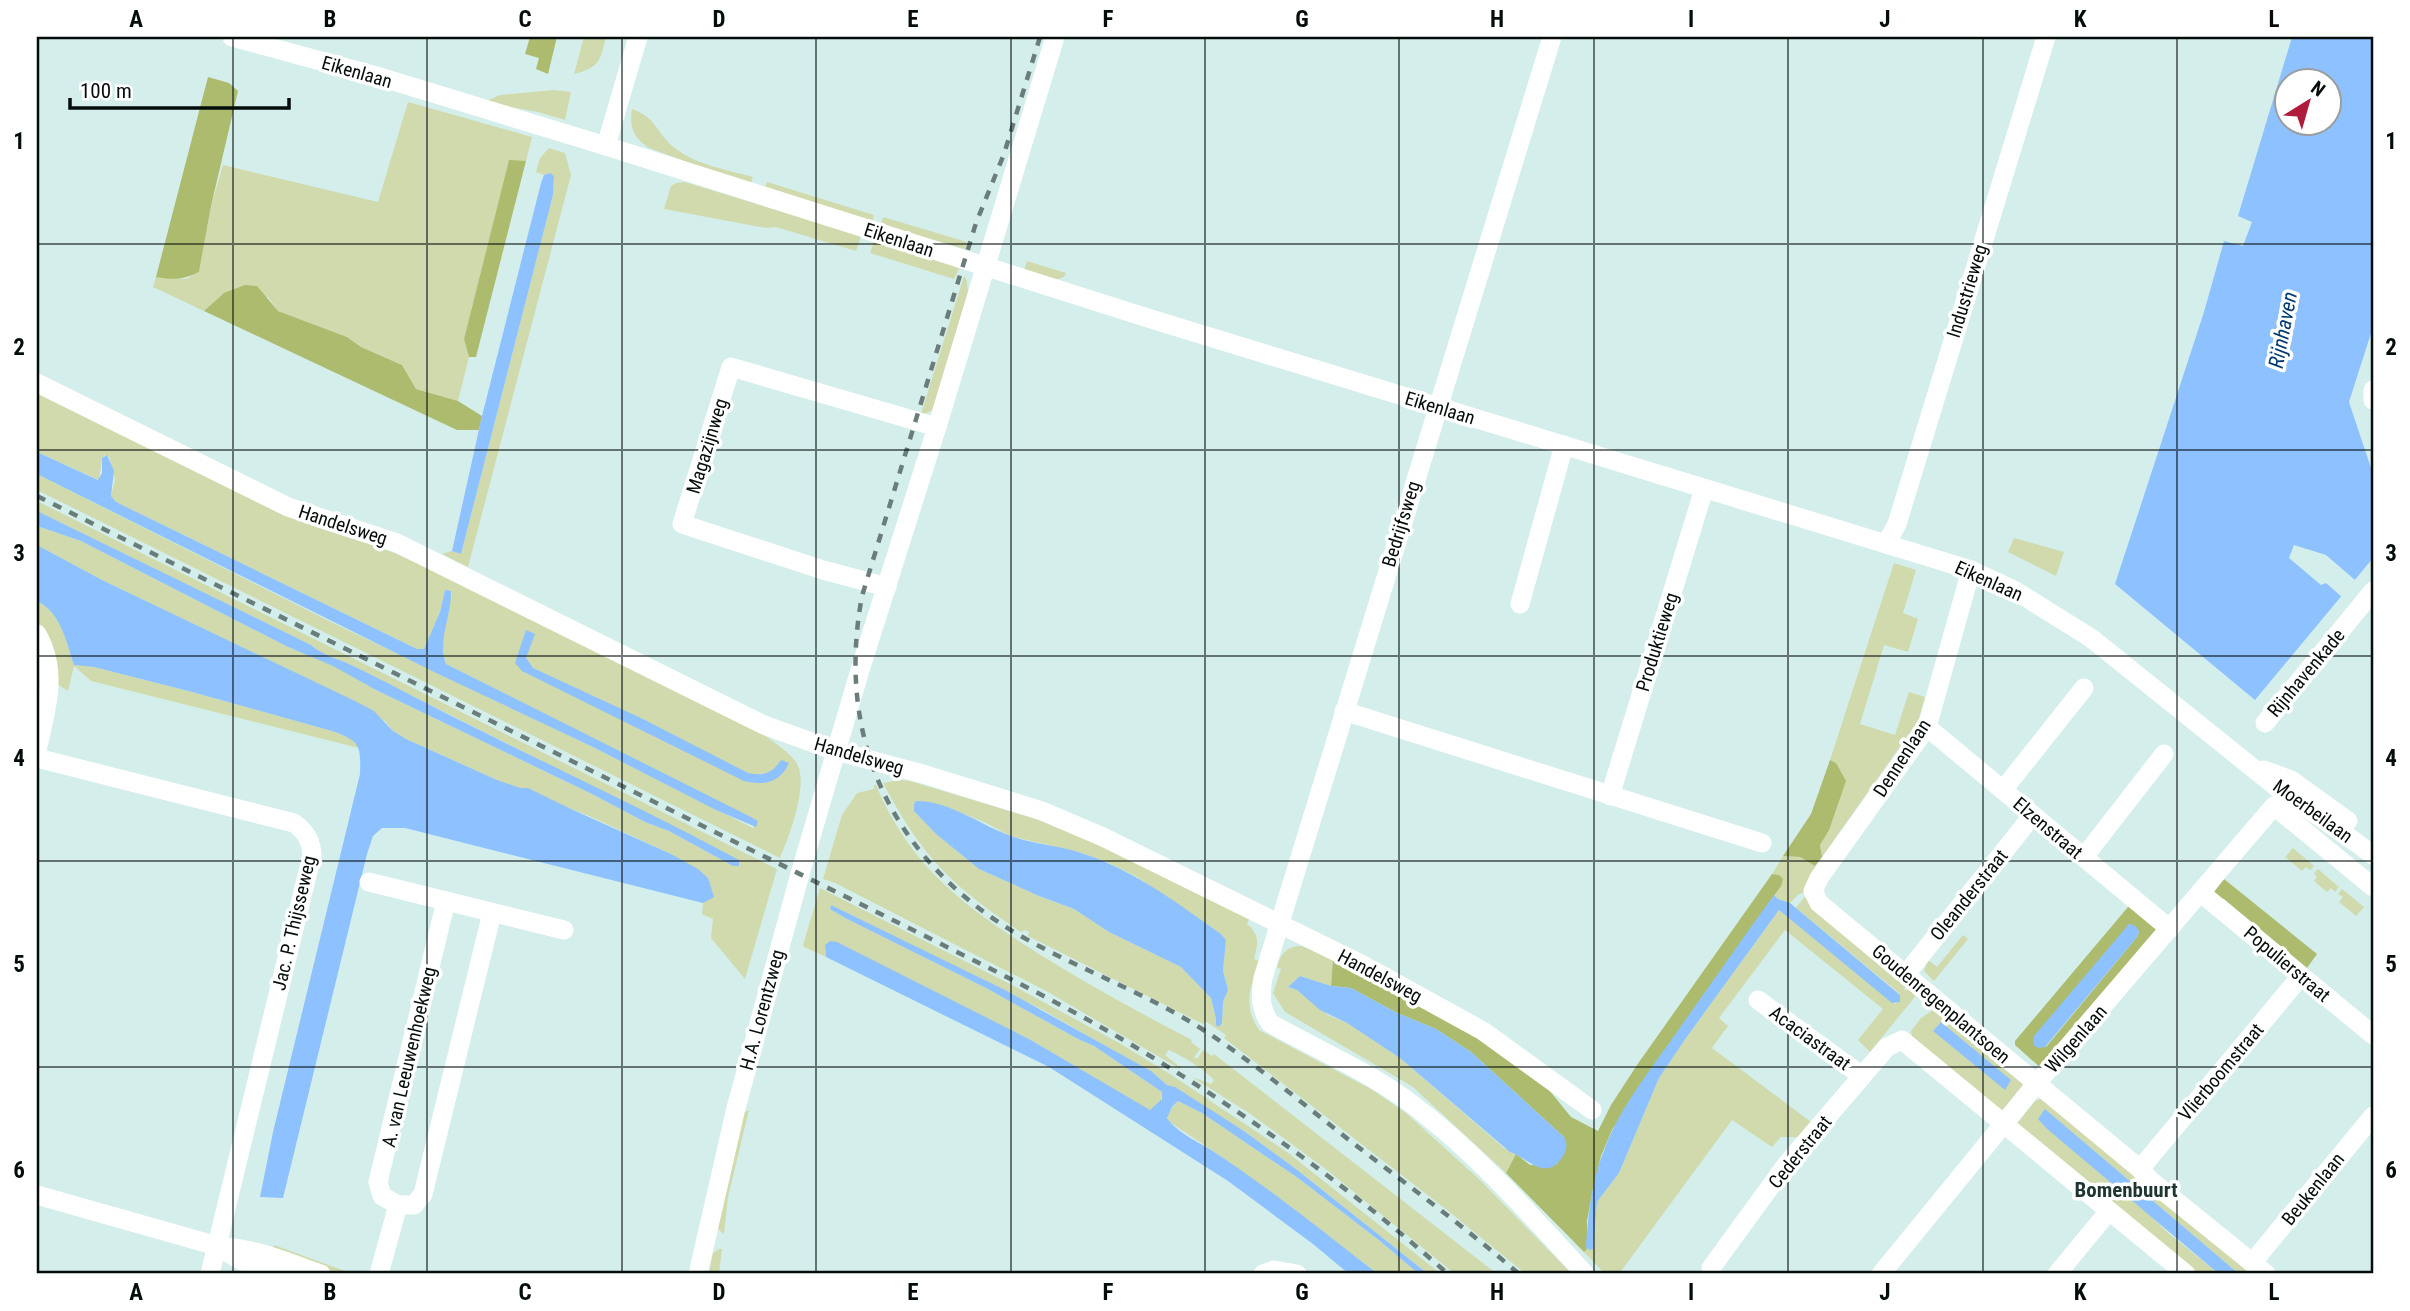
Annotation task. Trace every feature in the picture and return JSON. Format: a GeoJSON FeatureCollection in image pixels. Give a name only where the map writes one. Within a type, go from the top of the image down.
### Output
{"type":"FeatureCollection","features":[{"type":"Feature","properties":{"kind":"street","name":"Eikenlaan"},"geometry":{"type":"LineString","coordinates":[[232,37],[380,77],[606,146],[986,267],[1970,570],[2014,590],[2091,638],[2216,740]]}},
{"type":"Feature","properties":{"kind":"street"},"geometry":{"type":"LineString","coordinates":[[606,146],[638,37]]}},
{"type":"Feature","properties":{"kind":"street"},"geometry":{"type":"LineString","coordinates":[[836,751],[1055,37]]}},
{"type":"Feature","properties":{"kind":"street","name":"Bedrijfsweg"},"geometry":{"type":"LineString","coordinates":[[1552,37],[1344,711],[1263,978],[1260,996],[1263,1012],[1270,1023],[1405,1099],[1463,1147],[1585,1274]]}},
{"type":"Feature","properties":{"kind":"street","name":"Industrieweg"},"geometry":{"type":"LineString","coordinates":[[1886,544],[1897,524],[2046,37]]}},
{"type":"Feature","properties":{"kind":"street","name":"Magazijnweg"},"geometry":{"type":"LineString","coordinates":[[887,587],[682,524],[731,367],[937,426]]}},
{"type":"Feature","properties":{"kind":"street","name":"Handelsweg"},"geometry":{"type":"LineString","coordinates":[[37,383],[288,507],[397,543],[764,725],[836,751],[923,774],[1061,818],[1363,965],[1483,1031],[1592,1110]]}},
{"type":"Feature","properties":{"kind":"street"},"geometry":{"type":"LineString","coordinates":[[2373,390],[2373,400]]}},
{"type":"Feature","properties":{"kind":"street"},"geometry":{"type":"LineString","coordinates":[[1520,604],[1564,445]]}},
{"type":"Feature","properties":{"kind":"street","name":"Produktieweg"},"geometry":{"type":"LineString","coordinates":[[1611,796],[1704,489]]}},
{"type":"Feature","properties":{"kind":"street","name":"Dennenlaan"},"geometry":{"type":"LineString","coordinates":[[1813,891],[1819,878],[1927,727],[1970,570]]}},
{"type":"Feature","properties":{"kind":"street","name":"Rijnhavenkade"},"geometry":{"type":"LineString","coordinates":[[2265,723],[2373,591]]}},
{"type":"Feature","properties":{"kind":"street"},"geometry":{"type":"LineString","coordinates":[[37,634],[45,650],[50,685],[37,750]]}},
{"type":"Feature","properties":{"kind":"street"},"geometry":{"type":"LineString","coordinates":[[2003,790],[2084,688]]}},
{"type":"Feature","properties":{"kind":"street"},"geometry":{"type":"LineString","coordinates":[[1344,711],[1762,843]]}},
{"type":"Feature","properties":{"kind":"street","name":"Elzenstraat"},"geometry":{"type":"LineString","coordinates":[[1927,727],[2170,929]]}},
{"type":"Feature","properties":{"kind":"street","name":"Moerbeilaan"},"geometry":{"type":"LineString","coordinates":[[2216,740],[2253,766],[2284,793],[2373,855]]}},
{"type":"Feature","properties":{"kind":"street","name":"H.A. Lorentzweg"},"geometry":{"type":"LineString","coordinates":[[698,1273],[760,1013],[836,751]]}},
{"type":"Feature","properties":{"kind":"street"},"geometry":{"type":"LineString","coordinates":[[2084,857],[2164,754]]}},
{"type":"Feature","properties":{"kind":"street","name":"Jac. P. Thijsseweg"},"geometry":{"type":"LineString","coordinates":[[37,758],[295,823],[312,843],[312,855],[217,1246]]}},
{"type":"Feature","properties":{"kind":"street","name":"Moerbeilaan"},"geometry":{"type":"LineString","coordinates":[[2253,766],[2291,780],[2373,841]]}},
{"type":"Feature","properties":{"kind":"street","name":"Wilgenlaan"},"geometry":{"type":"LineString","coordinates":[[1881,1274],[2037,1083],[2274,806],[2373,887]]}},
{"type":"Feature","properties":{"kind":"street","name":"Oleanderstraat"},"geometry":{"type":"LineString","coordinates":[[1906,974],[2033,815]]}},
{"type":"Feature","properties":{"kind":"street"},"geometry":{"type":"LineString","coordinates":[[369,882],[564,930]]}},
{"type":"Feature","properties":{"kind":"street","name":"Goudenregenplantsoen"},"geometry":{"type":"LineString","coordinates":[[1813,891],[1819,903],[2259,1268]]}},
{"type":"Feature","properties":{"kind":"street","name":"Populierstraat"},"geometry":{"type":"LineString","coordinates":[[2200,893],[2373,1035]]}},
{"type":"Feature","properties":{"kind":"street","name":"A. van Leeuwenhoekweg"},"geometry":{"type":"LineString","coordinates":[[398,1205],[382,1196],[379,1182],[446,901]]}},
{"type":"Feature","properties":{"kind":"street"},"geometry":{"type":"LineString","coordinates":[[379,1274],[398,1205],[414,1205],[423,1194],[492,913]]}},
{"type":"Feature","properties":{"kind":"street","name":"Vlierboomstraat"},"geometry":{"type":"LineString","coordinates":[[2140,1169],[2301,976]]}},
{"type":"Feature","properties":{"kind":"street","name":"Acaciastraat"},"geometry":{"type":"LineString","coordinates":[[1758,1000],[1862,1076]]}},
{"type":"Feature","properties":{"kind":"street","name":"Cederstraat"},"geometry":{"type":"LineString","coordinates":[[1712,1274],[1711,1268],[1787,1165],[1887,1047],[1902,1040],[2004,1125]]}},
{"type":"Feature","properties":{"kind":"street","name":"Beukenlaan"},"geometry":{"type":"LineString","coordinates":[[2259,1268],[2373,1116]]}},
{"type":"Feature","properties":{"kind":"street"},"geometry":{"type":"LineString","coordinates":[[2004,1125],[2186,1274]]}},
{"type":"Feature","properties":{"kind":"street"},"geometry":{"type":"LineString","coordinates":[[37,1195],[217,1246],[246,1248],[321,1274]]}},
{"type":"Feature","properties":{"kind":"street"},"geometry":{"type":"LineString","coordinates":[[2057,1274],[2109,1211]]}},
{"type":"Feature","properties":{"kind":"street"},"geometry":{"type":"LineString","coordinates":[[210,1274],[217,1246]]}},
{"type":"Feature","properties":{"kind":"street"},"geometry":{"type":"LineString","coordinates":[[217,1246],[243,1261],[285,1274]]}},
{"type":"Feature","properties":{"kind":"street"},"geometry":{"type":"LineString","coordinates":[[1263,1274],[1274,1270],[1297,1274]]}},
{"type":"Feature","properties":{"kind":"green space"},"geometry":{"type":"Polygon","coordinates":[[[530,37],[557,37],[548,74],[536,69],[539,58],[525,54],[530,37]]]}},
{"type":"Feature","properties":{"kind":"green space"},"geometry":{"type":"Polygon","coordinates":[[[584,37],[606,37],[594,66],[574,74],[584,37]]]}},
{"type":"Feature","properties":{"kind":"green space"},"geometry":{"type":"Polygon","coordinates":[[[208,77],[229,83],[238,91],[211,206],[199,272],[178,279],[156,277],[208,77]]]}},
{"type":"Feature","properties":{"kind":"green space"},"geometry":{"type":"Polygon","coordinates":[[[554,90],[571,92],[565,120],[484,102],[500,95],[554,90]]]}},
{"type":"Feature","properties":{"kind":"green space"},"geometry":{"type":"Polygon","coordinates":[[[408,102],[532,137],[526,161],[509,161],[464,339],[469,357],[458,401],[416,389],[402,365],[361,347],[347,337],[278,311],[268,297],[224,293],[204,311],[153,287],[156,277],[186,279],[199,272],[211,206],[223,165],[378,202],[408,102]]]}},
{"type":"Feature","properties":{"kind":"green space"},"geometry":{"type":"Polygon","coordinates":[[[632,109],[647,117],[669,143],[684,155],[753,177],[750,185],[649,148],[634,132],[632,109]]]}},
{"type":"Feature","properties":{"kind":"green space"},"geometry":{"type":"Polygon","coordinates":[[[549,148],[565,153],[571,175],[468,567],[442,554],[452,551],[461,554],[553,195],[554,176],[536,172],[540,158],[549,148]]]}},
{"type":"Feature","properties":{"kind":"green space"},"geometry":{"type":"Polygon","coordinates":[[[509,160],[526,161],[476,357],[469,357],[464,339],[509,160]]]}},
{"type":"Feature","properties":{"kind":"green space"},"geometry":{"type":"Polygon","coordinates":[[[685,182],[861,236],[856,251],[776,227],[766,228],[664,209],[671,186],[685,182]]]}},
{"type":"Feature","properties":{"kind":"green space"},"geometry":{"type":"Polygon","coordinates":[[[767,182],[874,215],[872,223],[764,190],[767,182]]]}},
{"type":"Feature","properties":{"kind":"green space"},"geometry":{"type":"Polygon","coordinates":[[[883,217],[967,242],[965,249],[881,225],[883,217]]]}},
{"type":"Feature","properties":{"kind":"green space"},"geometry":{"type":"Polygon","coordinates":[[[874,242],[954,265],[959,269],[954,279],[870,253],[874,242]]]}},
{"type":"Feature","properties":{"kind":"green space"},"geometry":{"type":"Polygon","coordinates":[[[1027,261],[1066,273],[1064,277],[1055,280],[1024,270],[1027,261]]]}},
{"type":"Feature","properties":{"kind":"green space"},"geometry":{"type":"Polygon","coordinates":[[[964,276],[968,292],[933,410],[921,414],[964,276]]]}},
{"type":"Feature","properties":{"kind":"green space"},"geometry":{"type":"Polygon","coordinates":[[[245,285],[257,286],[278,311],[347,337],[361,347],[402,365],[416,389],[458,401],[482,416],[479,430],[457,430],[204,311],[224,293],[245,285]]]}},
{"type":"Feature","properties":{"kind":"green space"},"geometry":{"type":"Polygon","coordinates":[[[37,393],[280,513],[411,560],[767,737],[790,755],[800,771],[797,810],[780,858],[37,490],[37,474],[329,621],[593,747],[753,828],[758,822],[446,664],[443,638],[452,593],[445,590],[440,612],[424,650],[417,649],[116,502],[111,496],[115,480],[109,457],[105,455],[102,458],[99,480],[37,452],[37,393]]]}},
{"type":"Feature","properties":{"kind":"green space"},"geometry":{"type":"Polygon","coordinates":[[[37,501],[777,869],[745,979],[711,938],[713,919],[702,914],[703,903],[711,897],[671,854],[589,816],[497,780],[406,739],[392,730],[385,721],[300,675],[102,580],[37,545],[37,526],[81,541],[286,646],[333,665],[376,690],[645,822],[669,831],[733,866],[738,860],[351,665],[320,652],[311,645],[37,511],[37,501]]]}},
{"type":"Feature","properties":{"kind":"green space"},"geometry":{"type":"Polygon","coordinates":[[[2014,538],[2064,552],[2056,576],[2008,552],[2014,538]]]}},
{"type":"Feature","properties":{"kind":"green space"},"geometry":{"type":"Polygon","coordinates":[[[1894,563],[1916,570],[1903,613],[1918,619],[1908,652],[1884,645],[1860,724],[1895,735],[1909,692],[1925,697],[1918,721],[1822,857],[1820,845],[1830,825],[1835,796],[1836,763],[1830,760],[1894,563]]]}},
{"type":"Feature","properties":{"kind":"green space"},"geometry":{"type":"Polygon","coordinates":[[[37,601],[57,620],[74,665],[94,667],[192,692],[332,731],[351,738],[359,748],[91,681],[74,666],[68,691],[57,684],[42,628],[37,622],[37,601]]]}},
{"type":"Feature","properties":{"kind":"green space"},"geometry":{"type":"Polygon","coordinates":[[[1830,760],[1836,763],[1846,781],[1829,830],[1820,845],[1822,857],[1815,866],[1800,857],[1783,856],[1811,814],[1830,760]]]}},
{"type":"Feature","properties":{"kind":"green space"},"geometry":{"type":"Polygon","coordinates":[[[910,781],[1046,822],[1094,842],[1249,919],[1247,924],[1257,940],[1254,959],[1259,961],[1249,1004],[1259,1030],[1371,1089],[1406,1113],[1480,1180],[1572,1274],[1526,1274],[1224,1038],[1226,1035],[1205,1021],[1203,1024],[1028,936],[1029,932],[1021,932],[997,915],[957,884],[926,851],[883,783],[910,781]],[[916,801],[914,804],[914,811],[936,834],[979,869],[1074,909],[1109,932],[1181,967],[1211,998],[1219,1027],[1228,990],[1223,971],[1226,940],[1221,934],[1137,877],[1107,862],[1078,852],[1010,836],[950,808],[916,801]]]}},
{"type":"Feature","properties":{"kind":"green space"},"geometry":{"type":"Polygon","coordinates":[[[874,785],[906,840],[923,863],[964,902],[1012,937],[1058,965],[1192,1040],[1200,1049],[1194,1057],[1197,1059],[1203,1050],[1212,1056],[1214,1054],[1497,1274],[1455,1274],[1327,1170],[1249,1113],[1192,1077],[1211,1084],[1214,1080],[1187,1060],[1169,1050],[1165,1055],[1180,1069],[1048,992],[823,879],[842,815],[857,793],[874,789],[874,785]]]}},
{"type":"Feature","properties":{"kind":"green space"},"geometry":{"type":"Polygon","coordinates":[[[2293,848],[2314,866],[2310,870],[2306,867],[2302,871],[2285,857],[2293,848]]]}},
{"type":"Feature","properties":{"kind":"green space"},"geometry":{"type":"Polygon","coordinates":[[[1783,856],[1800,857],[1820,869],[1806,892],[1799,894],[1790,903],[1778,899],[1775,895],[1781,886],[1779,875],[1772,874],[1783,856]]]}},
{"type":"Feature","properties":{"kind":"green space"},"geometry":{"type":"Polygon","coordinates":[[[2318,869],[2339,887],[2335,892],[2331,888],[2327,892],[2314,881],[2317,877],[2314,873],[2318,869]]]}},
{"type":"Feature","properties":{"kind":"green space"},"geometry":{"type":"Polygon","coordinates":[[[1772,874],[1783,879],[1781,886],[1650,1071],[1612,1130],[1601,1156],[1592,1194],[1587,1221],[1587,1249],[1584,1252],[1506,1173],[1516,1154],[1530,1165],[1557,1164],[1566,1148],[1564,1137],[1471,1052],[1436,1029],[1397,1013],[1351,988],[1331,986],[1333,960],[1411,1000],[1480,1040],[1545,1085],[1571,1117],[1598,1131],[1637,1065],[1772,874]]]}},
{"type":"Feature","properties":{"kind":"green space"},"geometry":{"type":"Polygon","coordinates":[[[2224,879],[2317,954],[2307,968],[2224,899],[2212,895],[2224,879]]]}},
{"type":"Feature","properties":{"kind":"green space"},"geometry":{"type":"Polygon","coordinates":[[[820,888],[1010,984],[1121,1044],[1173,1076],[1287,1152],[1441,1274],[1428,1274],[1244,1131],[1167,1085],[1154,1074],[1043,1010],[831,905],[830,909],[845,918],[986,988],[1094,1046],[1162,1092],[1161,1101],[1150,1111],[1029,1039],[825,948],[826,957],[804,947],[820,888]]]}},
{"type":"Feature","properties":{"kind":"green space"},"geometry":{"type":"Polygon","coordinates":[[[2342,889],[2364,907],[2356,916],[2339,902],[2343,897],[2338,894],[2342,889]]]}},
{"type":"Feature","properties":{"kind":"green space"},"geometry":{"type":"Polygon","coordinates":[[[1806,895],[1908,983],[1904,989],[1907,991],[1909,988],[1915,995],[1914,998],[1870,1052],[1858,1040],[1883,1009],[1785,930],[1719,1018],[1728,1026],[1712,1048],[1811,1122],[1798,1137],[1781,1137],[1772,1147],[1732,1120],[1619,1274],[1605,1274],[1584,1252],[1593,1249],[1597,1202],[1619,1173],[1659,1078],[1779,910],[1895,1004],[1900,994],[1796,908],[1806,895]]]}},
{"type":"Feature","properties":{"kind":"green space"},"geometry":{"type":"Polygon","coordinates":[[[2133,906],[2158,926],[2155,933],[2042,1069],[2015,1045],[2015,1041],[2128,907],[2133,906]],[[2130,924],[2035,1036],[2046,1047],[2137,937],[2139,932],[2130,924]]]}},
{"type":"Feature","properties":{"kind":"green space"},"geometry":{"type":"Polygon","coordinates":[[[1963,935],[1968,939],[1934,981],[1924,971],[1928,960],[1937,967],[1963,935]]]}},
{"type":"Feature","properties":{"kind":"green space"},"geometry":{"type":"Polygon","coordinates":[[[1302,946],[1333,960],[1331,986],[1300,976],[1288,987],[1297,990],[1328,1015],[1347,1023],[1400,1058],[1504,1148],[1516,1154],[1506,1173],[1413,1087],[1285,1012],[1273,993],[1281,969],[1277,967],[1285,951],[1302,946]]]}},
{"type":"Feature","properties":{"kind":"green space"},"geometry":{"type":"Polygon","coordinates":[[[1936,1008],[2024,1083],[2003,1110],[1912,1036],[1911,1031],[1921,1018],[1936,1008]]]}},
{"type":"Feature","properties":{"kind":"green space"},"geometry":{"type":"Polygon","coordinates":[[[2042,1098],[2252,1274],[2239,1274],[2046,1110],[2167,1232],[2219,1274],[2196,1274],[2017,1124],[2035,1101],[2042,1098]]]}},
{"type":"Feature","properties":{"kind":"green space"},"geometry":{"type":"Polygon","coordinates":[[[1178,1101],[1202,1113],[1298,1178],[1419,1274],[1378,1274],[1287,1204],[1168,1121],[1167,1114],[1178,1101]]]}},
{"type":"Feature","properties":{"kind":"green space"},"geometry":{"type":"Polygon","coordinates":[[[749,1110],[728,1197],[724,1234],[717,1228],[743,1113],[749,1110]]]}},
{"type":"Feature","properties":{"kind":"green space"},"geometry":{"type":"Polygon","coordinates":[[[274,1245],[353,1274],[336,1274],[273,1252],[274,1245]]]}},
{"type":"Feature","properties":{"kind":"green space"},"geometry":{"type":"Polygon","coordinates":[[[722,1249],[719,1274],[709,1274],[713,1253],[722,1249]]]}},
{"type":"Feature","properties":{"kind":"water","name":"Rijnhaven"},"geometry":{"type":"Polygon","coordinates":[[[2292,37],[2373,37],[2373,327],[2349,402],[2373,474],[2373,558],[2255,700],[2115,584],[2204,312],[2224,241],[2243,246],[2252,222],[2238,216],[2274,97],[2274,136],[2344,136],[2344,66],[2283,66],[2292,37]]]}},
{"type":"Feature","properties":{"kind":"water"},"geometry":{"type":"Polygon","coordinates":[[[550,173],[554,176],[553,195],[461,554],[452,551],[482,416],[541,183],[544,175],[550,173]]]}},
{"type":"Feature","properties":{"kind":"water"},"geometry":{"type":"Polygon","coordinates":[[[37,452],[98,480],[102,473],[102,458],[107,455],[114,471],[111,496],[116,502],[417,649],[424,649],[440,612],[445,590],[451,591],[443,646],[446,664],[751,817],[758,821],[756,827],[434,672],[37,474],[37,452]]]}},
{"type":"Feature","properties":{"kind":"water"},"geometry":{"type":"Polygon","coordinates":[[[37,511],[655,816],[739,860],[739,866],[733,866],[669,831],[645,822],[376,690],[333,666],[286,646],[81,541],[37,526],[37,511]]]}},
{"type":"Feature","properties":{"kind":"water"},"geometry":{"type":"Polygon","coordinates":[[[37,545],[102,580],[374,711],[392,730],[406,739],[497,780],[528,788],[671,854],[698,869],[708,878],[714,897],[703,903],[405,828],[382,828],[373,836],[367,854],[283,1198],[260,1197],[273,1132],[360,774],[359,750],[353,741],[332,731],[192,692],[94,667],[74,665],[57,620],[37,601],[37,545]]]}},
{"type":"Feature","properties":{"kind":"water"},"geometry":{"type":"Polygon","coordinates":[[[526,630],[535,634],[526,658],[533,668],[643,719],[748,773],[767,773],[781,760],[789,763],[781,775],[771,781],[744,781],[522,671],[515,663],[526,630]]]}},
{"type":"Feature","properties":{"kind":"water"},"geometry":{"type":"Polygon","coordinates":[[[916,801],[953,809],[1019,839],[1098,859],[1152,887],[1221,934],[1226,940],[1223,971],[1228,990],[1223,1002],[1222,1023],[1219,1027],[1216,1025],[1211,998],[1181,967],[1109,932],[1074,909],[979,869],[936,834],[914,811],[916,801]]]}},
{"type":"Feature","properties":{"kind":"water"},"geometry":{"type":"Polygon","coordinates":[[[1774,895],[1790,903],[1900,995],[1900,1002],[1892,1003],[1779,910],[1659,1078],[1619,1173],[1597,1202],[1593,1249],[1589,1250],[1586,1247],[1594,1184],[1618,1119],[1774,895]]]}},
{"type":"Feature","properties":{"kind":"water"},"geometry":{"type":"Polygon","coordinates":[[[831,905],[1005,990],[1151,1071],[1167,1085],[1175,1087],[1244,1131],[1296,1169],[1428,1274],[1419,1274],[1298,1178],[1202,1113],[1178,1101],[1167,1118],[1184,1134],[1260,1184],[1378,1274],[1349,1274],[1228,1181],[1049,1067],[826,957],[825,945],[830,941],[837,942],[1029,1039],[1150,1110],[1162,1099],[1162,1092],[1094,1046],[986,988],[845,918],[830,909],[831,905]]]}},
{"type":"Feature","properties":{"kind":"water"},"geometry":{"type":"Polygon","coordinates":[[[2129,924],[2136,926],[2139,932],[2137,937],[2045,1047],[2033,1045],[2034,1036],[2129,924]]]}},
{"type":"Feature","properties":{"kind":"water"},"geometry":{"type":"Polygon","coordinates":[[[1300,976],[1331,986],[1351,988],[1397,1013],[1436,1029],[1471,1052],[1564,1137],[1566,1148],[1561,1159],[1549,1168],[1543,1168],[1510,1152],[1400,1058],[1347,1023],[1320,1010],[1297,990],[1288,987],[1300,976]]]}},
{"type":"Feature","properties":{"kind":"water"},"geometry":{"type":"Polygon","coordinates":[[[1941,1022],[2011,1080],[2005,1090],[1933,1031],[1941,1022]]]}},
{"type":"Feature","properties":{"kind":"water"},"geometry":{"type":"Polygon","coordinates":[[[2045,1109],[2239,1274],[2219,1274],[2046,1128],[2038,1119],[2045,1109]]]}},
{"type":"Feature","properties":{"kind":"pier"},"geometry":{"type":"Polygon","coordinates":[[[2294,545],[2326,555],[2355,580],[2342,597],[2326,583],[2321,585],[2289,558],[2294,545]]]}},
{"type":"Feature","properties":{"kind":"railway"},"geometry":{"type":"LineString","coordinates":[[1040,37],[1004,154],[976,223],[862,596],[856,649],[857,699],[867,747],[883,792],[907,833],[938,871],[975,905],[1019,935],[1157,1003],[1202,1029],[1277,1083],[1519,1274]]}},
{"type":"Feature","properties":{"kind":"railway"},"geometry":{"type":"LineString","coordinates":[[37,496],[931,939],[1097,1025],[1206,1091],[1290,1148],[1371,1209],[1448,1274]]}},
{"type":"Feature","properties":{"kind":"district","name":"Bomenbuurt"},"geometry":{"type":"Point","coordinates":[2126,1190]}}]}
